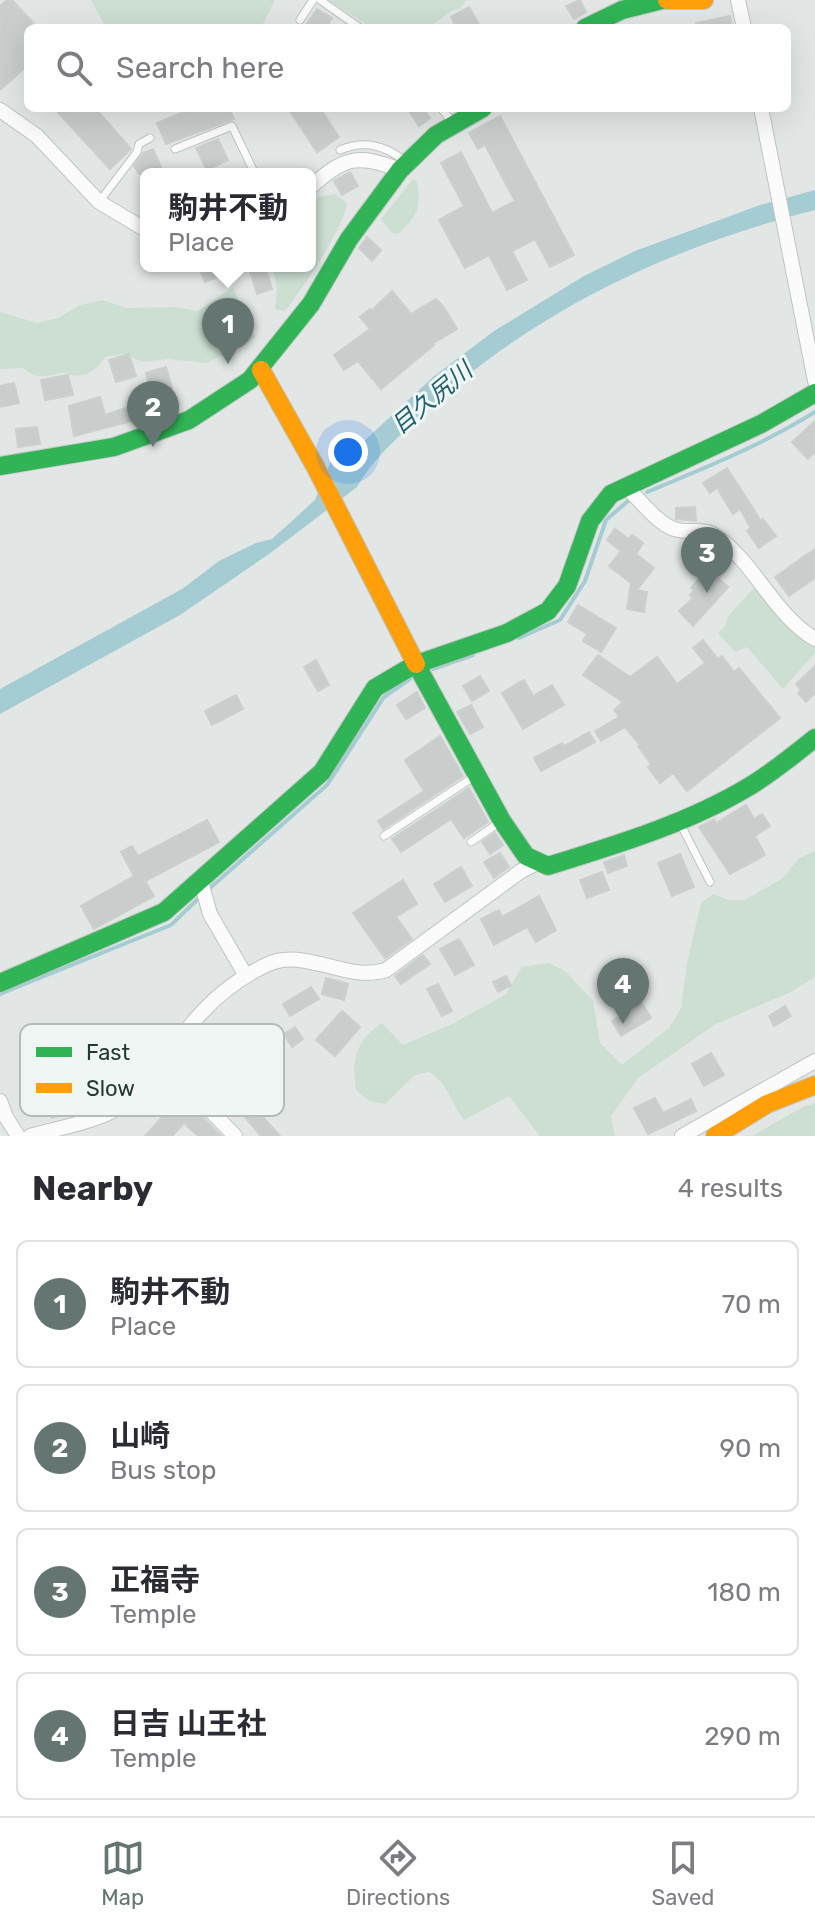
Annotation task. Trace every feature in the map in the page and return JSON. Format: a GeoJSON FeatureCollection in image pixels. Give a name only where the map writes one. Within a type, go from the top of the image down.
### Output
{"type":"FeatureCollection","features":[{"type":"Feature","properties":{"kind":"street"},"geometry":{"type":"LineString","coordinates":[[591,24],[656,0],[704,0]]}},
{"type":"Feature","properties":{"kind":"street"},"geometry":{"type":"LineString","coordinates":[[738,0],[743,24]]}},
{"type":"Feature","properties":{"kind":"street"},"geometry":{"type":"LineString","coordinates":[[0,110],[37,136],[99,202],[140,226]]}},
{"type":"Feature","properties":{"kind":"street"},"geometry":{"type":"LineString","coordinates":[[0,466],[114,447],[189,420],[220,401],[261,370],[311,304],[349,239],[404,166],[453,124],[476,112]]}},
{"type":"Feature","properties":{"kind":"street"},"geometry":{"type":"LineString","coordinates":[[762,112],[815,381]]}},
{"type":"Feature","properties":{"kind":"street"},"geometry":{"type":"LineString","coordinates":[[316,183],[334,167],[355,159],[374,159],[404,166]]}},
{"type":"Feature","properties":{"kind":"street"},"geometry":{"type":"LineString","coordinates":[[261,370],[315,466],[416,664],[502,821],[526,856],[548,866],[679,819],[741,791],[815,738]]}},
{"type":"Feature","properties":{"kind":"street"},"geometry":{"type":"LineString","coordinates":[[0,983],[164,912],[322,772],[375,688],[386,679],[416,664],[528,623],[551,609],[567,584],[591,515],[598,504],[611,494],[761,424],[815,393]]}},
{"type":"Feature","properties":{"kind":"street"},"geometry":{"type":"LineString","coordinates":[[627,488],[668,526],[714,535],[752,571],[796,626],[815,639]]}},
{"type":"Feature","properties":{"kind":"street"},"geometry":{"type":"LineString","coordinates":[[192,1024],[208,1006],[246,976],[281,959],[358,974],[386,970],[521,871],[537,863]]}},
{"type":"Feature","properties":{"kind":"street"},"geometry":{"type":"LineString","coordinates":[[200,878],[210,914],[246,976]]}},
{"type":"Feature","properties":{"kind":"street"},"geometry":{"type":"LineString","coordinates":[[683,1136],[815,1061]]}},
{"type":"Feature","properties":{"kind":"street"},"geometry":{"type":"LineString","coordinates":[[715,1136],[767,1104],[815,1085]]}},
{"type":"Feature","properties":{"kind":"street"},"geometry":{"type":"LineString","coordinates":[[0,1101],[18,1136]]}},
{"type":"Feature","properties":{"kind":"street"},"geometry":{"type":"LineString","coordinates":[[30,1136],[99,1116]]}},
{"type":"Feature","properties":{"kind":"street"},"geometry":{"type":"LineString","coordinates":[[216,1116],[235,1136]]}},
{"type":"Feature","properties":{"kind":"lane"},"geometry":{"type":"LineString","coordinates":[[300,20],[313,0]]}},
{"type":"Feature","properties":{"kind":"lane"},"geometry":{"type":"LineString","coordinates":[[320,0],[354,24]]}},
{"type":"Feature","properties":{"kind":"lane"},"geometry":{"type":"LineString","coordinates":[[444,112],[453,124]]}},
{"type":"Feature","properties":{"kind":"lane"},"geometry":{"type":"LineString","coordinates":[[175,149],[232,126],[252,168]]}},
{"type":"Feature","properties":{"kind":"lane"},"geometry":{"type":"LineString","coordinates":[[99,202],[137,152],[139,144],[150,138]]}},
{"type":"Feature","properties":{"kind":"lane"},"geometry":{"type":"LineString","coordinates":[[340,150],[353,145],[380,145],[404,166]]}},
{"type":"Feature","properties":{"kind":"lane"},"geometry":{"type":"LineString","coordinates":[[384,836],[477,775]]}},
{"type":"Feature","properties":{"kind":"lane"},"geometry":{"type":"LineString","coordinates":[[679,819],[710,882]]}},
{"type":"Feature","properties":{"kind":"lane"},"geometry":{"type":"LineString","coordinates":[[471,842],[502,821]]}},
{"type":"Feature","properties":{"kind":"green space"},"geometry":{"type":"Polygon","coordinates":[[[91,0],[275,0],[263,24],[104,24],[91,0]]]}},
{"type":"Feature","properties":{"kind":"green space"},"geometry":{"type":"Polygon","coordinates":[[[328,0],[467,0],[459,9],[433,24],[366,24],[328,0]]]}},
{"type":"Feature","properties":{"kind":"green space"},"geometry":{"type":"Polygon","coordinates":[[[413,179],[417,182],[418,191],[416,211],[398,234],[392,233],[381,219],[413,179]]]}},
{"type":"Feature","properties":{"kind":"green space"},"geometry":{"type":"Polygon","coordinates":[[[335,194],[347,203],[338,228],[316,266],[316,199],[335,194]]]}},
{"type":"Feature","properties":{"kind":"green space"},"geometry":{"type":"Polygon","coordinates":[[[274,272],[312,272],[285,311],[275,309],[277,290],[274,272]]]}},
{"type":"Feature","properties":{"kind":"green space"},"geometry":{"type":"Polygon","coordinates":[[[233,287],[255,337],[243,347],[207,363],[167,359],[143,362],[123,354],[105,357],[95,369],[83,375],[62,373],[40,376],[23,368],[0,369],[0,312],[37,323],[58,318],[80,305],[103,300],[126,308],[175,307],[198,311],[233,287]]]}},
{"type":"Feature","properties":{"kind":"green space"},"geometry":{"type":"Polygon","coordinates":[[[758,588],[784,620],[815,646],[815,653],[783,689],[747,647],[735,652],[718,633],[726,625],[728,616],[753,589],[758,588]]]}},
{"type":"Feature","properties":{"kind":"green space"},"geometry":{"type":"Polygon","coordinates":[[[815,851],[815,977],[791,992],[716,1024],[638,1078],[611,1116],[615,1136],[540,1136],[509,1096],[464,1120],[445,1088],[429,1072],[415,1075],[385,1104],[369,1101],[356,1090],[354,1069],[357,1052],[366,1037],[382,1023],[403,1045],[450,1025],[505,995],[522,967],[549,963],[566,972],[593,1001],[600,1043],[622,1065],[669,1028],[681,1008],[687,963],[701,903],[713,894],[728,900],[745,900],[783,878],[799,858],[815,851]]]}},
{"type":"Feature","properties":{"kind":"green space"},"geometry":{"type":"Polygon","coordinates":[[[815,1103],[815,1136],[752,1136],[803,1107],[815,1103]]]}},
{"type":"Feature","properties":{"kind":"water","name":"目久尻川"},"geometry":{"type":"Polygon","coordinates":[[[815,190],[815,210],[707,243],[654,264],[553,316],[461,381],[385,450],[357,487],[269,554],[180,615],[0,714],[0,689],[182,589],[219,561],[256,543],[272,539],[315,500],[331,461],[361,444],[433,377],[494,331],[584,276],[635,251],[760,205],[815,190]]]}},
{"type":"Feature","properties":{"kind":"building"},"geometry":{"type":"Polygon","coordinates":[[[12,0],[34,24],[24,24],[24,69],[0,90],[0,6],[12,0]]]}},
{"type":"Feature","properties":{"kind":"building"},"geometry":{"type":"Polygon","coordinates":[[[580,0],[586,12],[574,19],[566,6],[580,0]]]}},
{"type":"Feature","properties":{"kind":"building"},"geometry":{"type":"Polygon","coordinates":[[[469,7],[479,24],[455,24],[451,17],[469,7]]]}},
{"type":"Feature","properties":{"kind":"building"},"geometry":{"type":"Polygon","coordinates":[[[317,9],[332,18],[328,24],[307,24],[317,9]]]}},
{"type":"Feature","properties":{"kind":"building"},"geometry":{"type":"Polygon","coordinates":[[[730,16],[731,24],[696,24],[730,16]]]}},
{"type":"Feature","properties":{"kind":"building"},"geometry":{"type":"Polygon","coordinates":[[[58,112],[99,112],[131,149],[110,169],[58,112]]]}},
{"type":"Feature","properties":{"kind":"building"},"geometry":{"type":"Polygon","coordinates":[[[183,112],[231,112],[234,119],[166,144],[157,123],[183,112]]]}},
{"type":"Feature","properties":{"kind":"building"},"geometry":{"type":"Polygon","coordinates":[[[291,112],[323,112],[339,137],[317,152],[291,112]]]}},
{"type":"Feature","properties":{"kind":"building"},"geometry":{"type":"Polygon","coordinates":[[[410,112],[426,112],[430,118],[419,126],[410,112]]]}},
{"type":"Feature","properties":{"kind":"building"},"geometry":{"type":"Polygon","coordinates":[[[500,116],[574,255],[550,267],[535,239],[512,251],[527,280],[507,290],[489,255],[465,268],[439,220],[464,206],[441,163],[461,152],[492,213],[515,201],[485,145],[478,149],[469,133],[500,116]]]}},
{"type":"Feature","properties":{"kind":"building"},"geometry":{"type":"Polygon","coordinates":[[[218,139],[228,160],[206,168],[196,148],[218,139]]]}},
{"type":"Feature","properties":{"kind":"building"},"geometry":{"type":"Polygon","coordinates":[[[153,149],[161,168],[140,168],[139,174],[134,166],[143,153],[153,149]]]}},
{"type":"Feature","properties":{"kind":"building"},"geometry":{"type":"Polygon","coordinates":[[[350,172],[358,186],[342,195],[334,181],[350,172]]]}},
{"type":"Feature","properties":{"kind":"building"},"geometry":{"type":"Polygon","coordinates":[[[367,237],[381,250],[372,261],[359,248],[367,237]]]}},
{"type":"Feature","properties":{"kind":"building"},"geometry":{"type":"Polygon","coordinates":[[[201,272],[218,272],[220,276],[205,282],[201,272]]]}},
{"type":"Feature","properties":{"kind":"building"},"geometry":{"type":"Polygon","coordinates":[[[250,272],[267,272],[272,289],[257,294],[250,272]]]}},
{"type":"Feature","properties":{"kind":"building"},"geometry":{"type":"Polygon","coordinates":[[[392,291],[411,314],[436,299],[457,329],[432,344],[381,389],[358,361],[344,370],[334,355],[370,329],[360,317],[392,291]]]}},
{"type":"Feature","properties":{"kind":"building"},"geometry":{"type":"Polygon","coordinates":[[[129,354],[136,376],[116,382],[109,360],[129,354]]]}},
{"type":"Feature","properties":{"kind":"building"},"geometry":{"type":"Polygon","coordinates":[[[166,367],[172,388],[152,394],[146,373],[166,367]]]}},
{"type":"Feature","properties":{"kind":"building"},"geometry":{"type":"Polygon","coordinates":[[[68,375],[73,395],[45,400],[41,380],[68,375]]]}},
{"type":"Feature","properties":{"kind":"building"},"geometry":{"type":"Polygon","coordinates":[[[14,383],[19,403],[0,407],[0,386],[14,383]]]}},
{"type":"Feature","properties":{"kind":"building"},"geometry":{"type":"Polygon","coordinates":[[[100,397],[105,415],[147,401],[151,416],[74,436],[69,406],[100,397]]]}},
{"type":"Feature","properties":{"kind":"building"},"geometry":{"type":"Polygon","coordinates":[[[815,421],[815,452],[808,459],[792,442],[815,421]]]}},
{"type":"Feature","properties":{"kind":"building"},"geometry":{"type":"Polygon","coordinates":[[[37,427],[40,444],[18,447],[16,429],[37,427]]]}},
{"type":"Feature","properties":{"kind":"building"},"geometry":{"type":"Polygon","coordinates":[[[727,468],[761,521],[763,519],[776,536],[759,548],[747,531],[751,528],[740,509],[733,514],[717,488],[710,493],[703,483],[727,468]]]}},
{"type":"Feature","properties":{"kind":"building"},"geometry":{"type":"Polygon","coordinates":[[[695,507],[696,521],[676,519],[676,508],[695,507]]]}},
{"type":"Feature","properties":{"kind":"building"},"geometry":{"type":"Polygon","coordinates":[[[615,529],[629,539],[632,535],[643,543],[636,554],[654,568],[637,590],[647,592],[644,612],[627,609],[631,583],[609,566],[621,551],[607,540],[615,529]]]}},
{"type":"Feature","properties":{"kind":"building"},"geometry":{"type":"Polygon","coordinates":[[[701,541],[726,563],[716,576],[728,587],[693,626],[679,611],[693,598],[690,595],[694,590],[691,588],[710,565],[693,551],[701,541]]]}},
{"type":"Feature","properties":{"kind":"building"},"geometry":{"type":"Polygon","coordinates":[[[815,549],[815,578],[789,596],[775,577],[815,549]]]}},
{"type":"Feature","properties":{"kind":"building"},"geometry":{"type":"Polygon","coordinates":[[[578,605],[616,628],[601,652],[583,641],[587,634],[568,622],[578,605]]]}},
{"type":"Feature","properties":{"kind":"building"},"geometry":{"type":"Polygon","coordinates":[[[703,640],[718,659],[722,656],[734,672],[739,668],[780,718],[687,791],[673,773],[660,783],[648,767],[651,764],[640,745],[625,727],[601,741],[595,731],[619,717],[614,710],[623,702],[583,675],[598,655],[630,677],[657,657],[677,684],[705,663],[693,648],[703,640]]]}},
{"type":"Feature","properties":{"kind":"building"},"geometry":{"type":"Polygon","coordinates":[[[316,660],[329,685],[318,691],[304,667],[316,660]]]}},
{"type":"Feature","properties":{"kind":"building"},"geometry":{"type":"Polygon","coordinates":[[[815,666],[815,693],[806,702],[798,693],[801,690],[796,684],[815,666]]]}},
{"type":"Feature","properties":{"kind":"building"},"geometry":{"type":"Polygon","coordinates":[[[480,676],[489,691],[472,701],[463,686],[480,676]]]}},
{"type":"Feature","properties":{"kind":"building"},"geometry":{"type":"Polygon","coordinates":[[[524,680],[533,696],[552,685],[564,705],[523,729],[502,693],[524,680]]]}},
{"type":"Feature","properties":{"kind":"building"},"geometry":{"type":"Polygon","coordinates":[[[417,692],[425,708],[406,719],[397,705],[417,692]]]}},
{"type":"Feature","properties":{"kind":"building"},"geometry":{"type":"Polygon","coordinates":[[[236,695],[243,709],[212,725],[205,711],[236,695]]]}},
{"type":"Feature","properties":{"kind":"building"},"geometry":{"type":"Polygon","coordinates":[[[471,705],[483,727],[470,734],[457,712],[471,705]]]}},
{"type":"Feature","properties":{"kind":"building"},"geometry":{"type":"Polygon","coordinates":[[[589,732],[595,742],[541,771],[534,758],[589,732]]]}},
{"type":"Feature","properties":{"kind":"building"},"geometry":{"type":"Polygon","coordinates":[[[440,736],[463,776],[383,829],[378,821],[424,791],[405,760],[440,736]]]}},
{"type":"Feature","properties":{"kind":"building"},"geometry":{"type":"Polygon","coordinates":[[[469,788],[488,822],[464,838],[451,819],[401,852],[392,839],[469,788]]]}},
{"type":"Feature","properties":{"kind":"building"},"geometry":{"type":"Polygon","coordinates":[[[746,805],[754,819],[762,814],[770,826],[755,836],[765,855],[730,874],[699,827],[714,819],[716,823],[746,805]]]}},
{"type":"Feature","properties":{"kind":"building"},"geometry":{"type":"Polygon","coordinates":[[[207,820],[219,842],[145,881],[154,896],[94,929],[81,906],[134,876],[121,852],[132,846],[138,856],[207,820]]]}},
{"type":"Feature","properties":{"kind":"building"},"geometry":{"type":"Polygon","coordinates":[[[495,833],[503,845],[490,854],[482,842],[495,833]]]}},
{"type":"Feature","properties":{"kind":"building"},"geometry":{"type":"Polygon","coordinates":[[[500,853],[509,867],[494,878],[484,862],[500,853]]]}},
{"type":"Feature","properties":{"kind":"building"},"geometry":{"type":"Polygon","coordinates":[[[680,854],[694,887],[672,896],[658,863],[680,854]]]}},
{"type":"Feature","properties":{"kind":"building"},"geometry":{"type":"Polygon","coordinates":[[[624,855],[627,866],[608,873],[604,862],[624,855]]]}},
{"type":"Feature","properties":{"kind":"building"},"geometry":{"type":"Polygon","coordinates":[[[461,867],[472,886],[445,902],[434,884],[461,867]]]}},
{"type":"Feature","properties":{"kind":"building"},"geometry":{"type":"Polygon","coordinates":[[[602,872],[609,890],[587,898],[580,880],[602,872]]]}},
{"type":"Feature","properties":{"kind":"building"},"geometry":{"type":"Polygon","coordinates":[[[403,880],[417,904],[396,917],[412,939],[385,958],[353,913],[403,880]]]}},
{"type":"Feature","properties":{"kind":"building"},"geometry":{"type":"Polygon","coordinates":[[[539,896],[556,930],[536,942],[527,927],[494,945],[481,919],[499,910],[502,917],[539,896]]]}},
{"type":"Feature","properties":{"kind":"building"},"geometry":{"type":"Polygon","coordinates":[[[459,939],[474,965],[455,975],[440,949],[459,939]]]}},
{"type":"Feature","properties":{"kind":"building"},"geometry":{"type":"Polygon","coordinates":[[[423,955],[430,964],[401,984],[395,976],[423,955]]]}},
{"type":"Feature","properties":{"kind":"building"},"geometry":{"type":"Polygon","coordinates":[[[506,976],[511,985],[498,992],[493,982],[506,976]]]}},
{"type":"Feature","properties":{"kind":"building"},"geometry":{"type":"Polygon","coordinates":[[[326,978],[348,984],[344,1000],[322,994],[326,978]]]}},
{"type":"Feature","properties":{"kind":"building"},"geometry":{"type":"Polygon","coordinates":[[[438,984],[452,1011],[442,1016],[427,989],[438,984]]]}},
{"type":"Feature","properties":{"kind":"building"},"geometry":{"type":"Polygon","coordinates":[[[311,987],[319,999],[290,1016],[283,1004],[311,987]]]}},
{"type":"Feature","properties":{"kind":"building"},"geometry":{"type":"Polygon","coordinates":[[[642,1003],[651,1018],[621,1036],[612,1021],[642,1003]]]}},
{"type":"Feature","properties":{"kind":"building"},"geometry":{"type":"Polygon","coordinates":[[[785,1006],[791,1016],[774,1026],[769,1016],[785,1006]]]}},
{"type":"Feature","properties":{"kind":"building"},"geometry":{"type":"Polygon","coordinates":[[[342,1011],[360,1027],[335,1056],[316,1040],[342,1011]]]}},
{"type":"Feature","properties":{"kind":"building"},"geometry":{"type":"Polygon","coordinates":[[[295,1027],[303,1039],[292,1047],[284,1034],[295,1027]]]}},
{"type":"Feature","properties":{"kind":"building"},"geometry":{"type":"Polygon","coordinates":[[[711,1053],[724,1075],[704,1086],[692,1064],[711,1053]]]}},
{"type":"Feature","properties":{"kind":"building"},"geometry":{"type":"Polygon","coordinates":[[[655,1098],[663,1113],[691,1099],[696,1111],[648,1134],[634,1108],[655,1098]]]}},
{"type":"Feature","properties":{"kind":"building"},"geometry":{"type":"Polygon","coordinates":[[[163,1116],[201,1116],[221,1136],[198,1136],[184,1123],[172,1136],[145,1136],[163,1116]]]}},
{"type":"Feature","properties":{"kind":"building"},"geometry":{"type":"Polygon","coordinates":[[[244,1116],[262,1116],[280,1136],[261,1136],[244,1116]]]}},
{"type":"Feature","properties":{"kind":"waterway"},"geometry":{"type":"LineString","coordinates":[[647,492],[712,465],[815,412]]}},
{"type":"Feature","properties":{"kind":"waterway"},"geometry":{"type":"LineString","coordinates":[[519,638],[560,620],[585,581],[606,520],[628,501]]}},
{"type":"Feature","properties":{"kind":"waterway"},"geometry":{"type":"LineString","coordinates":[[433,669],[473,655]]}},
{"type":"Feature","properties":{"kind":"waterway"},"geometry":{"type":"LineString","coordinates":[[210,888],[327,785],[384,697],[410,679]]}},
{"type":"Feature","properties":{"kind":"waterway"},"geometry":{"type":"LineString","coordinates":[[0,994],[171,925],[201,896]]}},
{"type":"Feature","properties":{"kind":"traffic: fast"},"geometry":{"type":"LineString","coordinates":[[593,24],[622,10],[662,0]]}},
{"type":"Feature","properties":{"kind":"traffic: fast"},"geometry":{"type":"LineString","coordinates":[[0,466],[114,447],[189,420],[250,380],[311,304],[349,239],[400,170],[436,135],[476,112]]}},
{"type":"Feature","properties":{"kind":"traffic: fast"},"geometry":{"type":"LineString","coordinates":[[0,983],[164,912],[322,772],[375,688],[414,665],[507,633],[548,611],[567,586],[590,521],[611,494],[761,424],[815,393]]}},
{"type":"Feature","properties":{"kind":"traffic: fast"},"geometry":{"type":"LineString","coordinates":[[416,664],[502,821],[526,856],[548,866],[626,841],[702,811],[759,781],[815,738]]}},
{"type":"Feature","properties":{"kind":"traffic: slow"},"geometry":{"type":"LineString","coordinates":[[667,0],[704,0]]}},
{"type":"Feature","properties":{"kind":"traffic: slow"},"geometry":{"type":"LineString","coordinates":[[261,370],[315,466],[416,664]]}},
{"type":"Feature","properties":{"kind":"traffic: slow"},"geometry":{"type":"LineString","coordinates":[[715,1136],[767,1104],[815,1085]]}},
{"type":"Feature","properties":{"kind":"place","name":"駒井不動"},"geometry":{"type":"Point","coordinates":[228,364]}},
{"type":"Feature","properties":{"kind":"place","name":"山崎"},"geometry":{"type":"Point","coordinates":[153,447]}},
{"type":"Feature","properties":{"kind":"place","name":"正福寺"},"geometry":{"type":"Point","coordinates":[707,593]}},
{"type":"Feature","properties":{"kind":"place","name":"日吉 山王社"},"geometry":{"type":"Point","coordinates":[623,1024]}}]}
